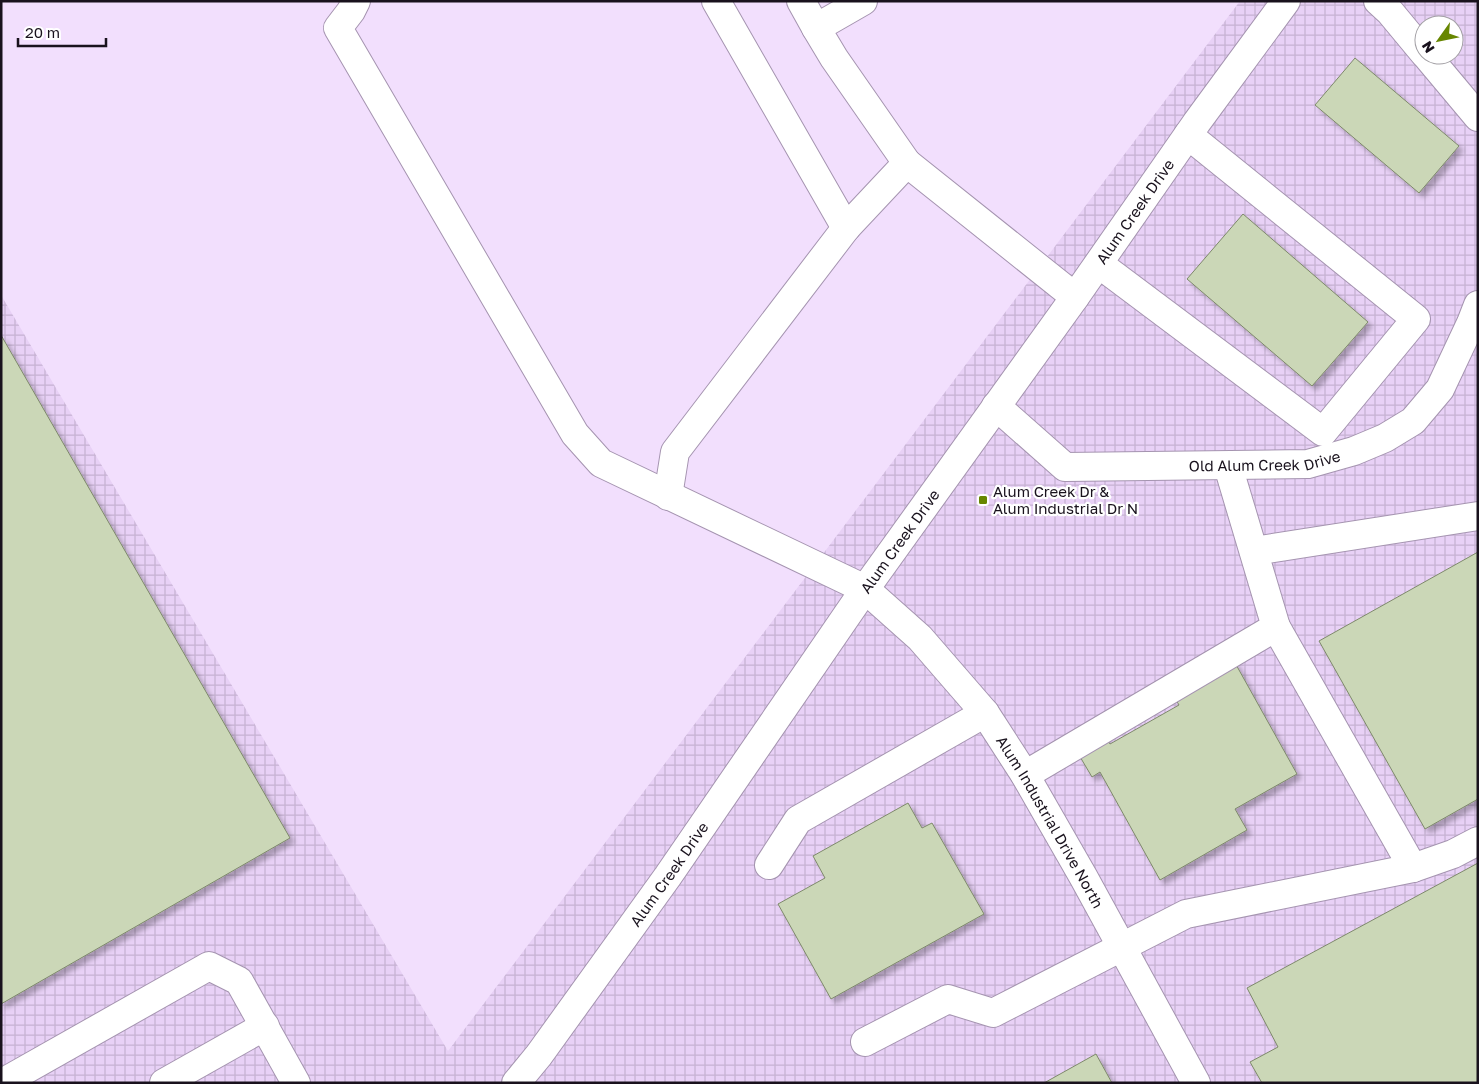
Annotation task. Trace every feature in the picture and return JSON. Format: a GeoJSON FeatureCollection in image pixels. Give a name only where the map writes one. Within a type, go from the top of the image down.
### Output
{"type":"FeatureCollection","features":[{"type":"Feature","properties":{"kind":"main road","name":"Alum Industrial Drive North"},"geometry":{"type":"LineString","coordinates":[[356,1],[338,28],[575,434],[601,463],[865,589],[920,638],[985,713],[1025,775],[1084,878],[1196,1083]]}},
{"type":"Feature","properties":{"kind":"main road"},"geometry":{"type":"LineString","coordinates":[[716,1],[846,228]]}},
{"type":"Feature","properties":{"kind":"main road"},"geometry":{"type":"LineString","coordinates":[[801,1],[834,58],[907,163],[1075,297]]}},
{"type":"Feature","properties":{"kind":"main road"},"geometry":{"type":"LineString","coordinates":[[816,28],[863,1]]}},
{"type":"Feature","properties":{"kind":"main road","name":"Alum Creek Drive"},"geometry":{"type":"LineString","coordinates":[[516,1083],[539,1055],[668,876],[865,589],[1099,264],[1188,135],[1286,1]]}},
{"type":"Feature","properties":{"kind":"main road"},"geometry":{"type":"LineString","coordinates":[[1378,1],[1390,12],[1414,41]]}},
{"type":"Feature","properties":{"kind":"main road"},"geometry":{"type":"LineString","coordinates":[[1434,65],[1478,117]]}},
{"type":"Feature","properties":{"kind":"main road"},"geometry":{"type":"LineString","coordinates":[[1099,264],[1323,432],[1416,319],[1188,135]]}},
{"type":"Feature","properties":{"kind":"main road"},"geometry":{"type":"LineString","coordinates":[[668,496],[675,452],[846,228],[907,163]]}},
{"type":"Feature","properties":{"kind":"main road","name":"Old Alum Creek Drive"},"geometry":{"type":"LineString","coordinates":[[996,406],[1065,467],[1308,464],[1354,451],[1385,438],[1413,421],[1440,389],[1476,321]]}},
{"type":"Feature","properties":{"kind":"main road"},"geometry":{"type":"LineString","coordinates":[[1228,466],[1276,627],[1413,868]]}},
{"type":"Feature","properties":{"kind":"main road"},"geometry":{"type":"LineString","coordinates":[[1254,551],[1478,516]]}},
{"type":"Feature","properties":{"kind":"main road"},"geometry":{"type":"LineString","coordinates":[[1025,775],[1276,627]]}},
{"type":"Feature","properties":{"kind":"main road"},"geometry":{"type":"LineString","coordinates":[[768,865],[798,820],[985,713]]}},
{"type":"Feature","properties":{"kind":"main road"},"geometry":{"type":"LineString","coordinates":[[866,1042],[948,999],[993,1013],[1186,914],[1413,868],[1453,854],[1478,840]]}},
{"type":"Feature","properties":{"kind":"main road"},"geometry":{"type":"LineString","coordinates":[[2,1083],[209,966],[239,981],[296,1083]]}},
{"type":"Feature","properties":{"kind":"main road"},"geometry":{"type":"LineString","coordinates":[[164,1083],[264,1026]]}},
{"type":"Feature","properties":{"kind":"shaded area"},"geometry":{"type":"Polygon","coordinates":[[[1240,1],[1478,1],[1478,1083],[1,1083],[1,295],[448,1051],[1240,1]]]}},
{"type":"Feature","properties":{"kind":"building"},"geometry":{"type":"Polygon","coordinates":[[[1355,58],[1459,146],[1419,193],[1315,105],[1355,58]]]}},
{"type":"Feature","properties":{"kind":"building"},"geometry":{"type":"Polygon","coordinates":[[[1243,214],[1368,322],[1312,386],[1187,279],[1243,214]]]}},
{"type":"Feature","properties":{"kind":"building"},"geometry":{"type":"Polygon","coordinates":[[[1,335],[290,838],[1,1004],[1,335]]]}},
{"type":"Feature","properties":{"kind":"building"},"geometry":{"type":"Polygon","coordinates":[[[1478,552],[1478,799],[1425,829],[1319,641],[1478,552]]]}},
{"type":"Feature","properties":{"kind":"building"},"geometry":{"type":"Polygon","coordinates":[[[1234,661],[1297,774],[1235,809],[1247,830],[1160,880],[1100,772],[1092,777],[1076,750],[1104,734],[1110,744],[1179,705],[1173,695],[1234,661]]]}},
{"type":"Feature","properties":{"kind":"building"},"geometry":{"type":"Polygon","coordinates":[[[908,803],[922,828],[932,823],[984,914],[831,999],[778,904],[825,878],[813,856],[908,803]]]}},
{"type":"Feature","properties":{"kind":"building"},"geometry":{"type":"Polygon","coordinates":[[[1478,863],[1478,1083],[1262,1083],[1250,1062],[1278,1047],[1247,988],[1478,863]]]}},
{"type":"Feature","properties":{"kind":"building"},"geometry":{"type":"Polygon","coordinates":[[[1096,1054],[1112,1083],[1044,1083],[1096,1054]]]}},
{"type":"Feature","properties":{"kind":"place","name":"Alum Creek Dr & Alum Industrial Dr N"},"geometry":{"type":"Point","coordinates":[983,500]}}]}
